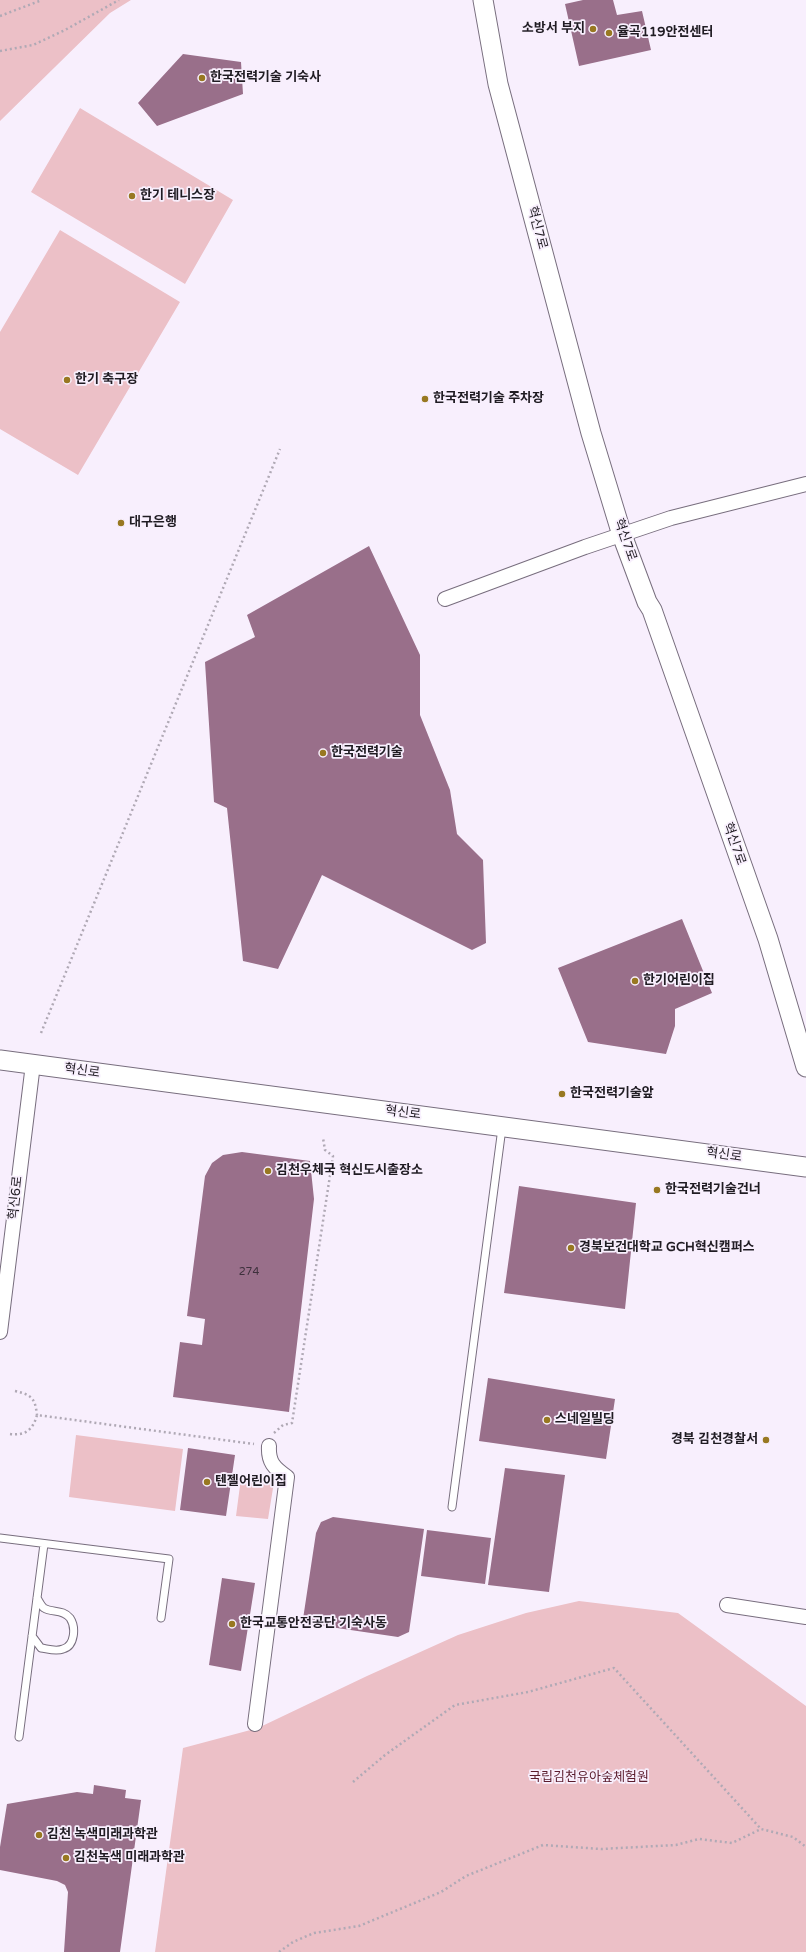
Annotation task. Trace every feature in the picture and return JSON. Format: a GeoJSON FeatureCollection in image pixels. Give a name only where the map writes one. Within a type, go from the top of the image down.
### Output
{"type":"FeatureCollection","features":[{"type":"Feature","properties":{"kind":"street","name":"혁신7로"},"geometry":{"type":"LineString","coordinates":[[483,0],[498,84],[591,432],[622,535],[647,602],[652,610],[768,939],[806,1067]]}},
{"type":"Feature","properties":{"kind":"street"},"geometry":{"type":"LineString","coordinates":[[445,599],[585,547],[671,518],[806,484]]}},
{"type":"Feature","properties":{"kind":"street","name":"혁신로"},"geometry":{"type":"LineString","coordinates":[[0,1060],[806,1167]]}},
{"type":"Feature","properties":{"kind":"street","name":"혁신6로"},"geometry":{"type":"LineString","coordinates":[[0,1332],[33,1064]]}},
{"type":"Feature","properties":{"kind":"street"},"geometry":{"type":"LineString","coordinates":[[255,1724],[287,1477],[273,1465],[268,1456],[269,1446]]}},
{"type":"Feature","properties":{"kind":"street"},"geometry":{"type":"LineString","coordinates":[[727,1606],[806,1617]]}},
{"type":"Feature","properties":{"kind":"lane"},"geometry":{"type":"LineString","coordinates":[[452,1507],[502,1126]]}},
{"type":"Feature","properties":{"kind":"lane"},"geometry":{"type":"LineString","coordinates":[[0,1538],[169,1560],[161,1618]]}},
{"type":"Feature","properties":{"kind":"lane"},"geometry":{"type":"LineString","coordinates":[[19,1737],[44,1544]]}},
{"type":"Feature","properties":{"kind":"lane"},"geometry":{"type":"LineString","coordinates":[[32,1636],[41,1648],[61,1650],[68,1647],[73,1640],[74,1631],[69,1617],[64,1613],[44,1608],[36,1598]]}},
{"type":"Feature","properties":{"kind":"path"},"geometry":{"type":"LineString","coordinates":[[0,16],[42,0]]}},
{"type":"Feature","properties":{"kind":"path"},"geometry":{"type":"LineString","coordinates":[[0,52],[33,45],[65,30],[119,0]]}},
{"type":"Feature","properties":{"kind":"path"},"geometry":{"type":"LineString","coordinates":[[41,1033],[280,449]]}},
{"type":"Feature","properties":{"kind":"path"},"geometry":{"type":"LineString","coordinates":[[37,1415],[269,1446],[271,1436],[277,1429],[292,1423],[333,1156],[325,1150],[324,1138]]}},
{"type":"Feature","properties":{"kind":"path"},"geometry":{"type":"LineString","coordinates":[[10,1434],[19,1435],[29,1431],[35,1423],[37,1415],[35,1402],[27,1394],[15,1391]]}},
{"type":"Feature","properties":{"kind":"path"},"geometry":{"type":"LineString","coordinates":[[353,1782],[385,1755],[455,1705],[528,1692],[614,1668],[761,1829],[793,1838],[806,1847]]}},
{"type":"Feature","properties":{"kind":"path"},"geometry":{"type":"LineString","coordinates":[[280,1952],[293,1942],[314,1933],[359,1926],[441,1892],[466,1876],[543,1845],[601,1849],[676,1845],[700,1839],[732,1843],[761,1829]]}},
{"type":"Feature","properties":{"kind":"green space"},"geometry":{"type":"Polygon","coordinates":[[[0,0],[131,0],[110,13],[0,121],[0,0]]]}},
{"type":"Feature","properties":{"kind":"green space","name":"한기 테니스장"},"geometry":{"type":"Polygon","coordinates":[[[80,108],[233,200],[185,284],[31,192],[80,108]]]}},
{"type":"Feature","properties":{"kind":"green space","name":"한기 축구장"},"geometry":{"type":"Polygon","coordinates":[[[60,230],[180,302],[78,475],[0,429],[0,332],[60,230]]]}},
{"type":"Feature","properties":{"kind":"green space"},"geometry":{"type":"Polygon","coordinates":[[[76,1435],[183,1449],[175,1511],[69,1497],[76,1435]]]}},
{"type":"Feature","properties":{"kind":"green space"},"geometry":{"type":"Polygon","coordinates":[[[241,1478],[274,1482],[268,1519],[236,1516],[241,1478]]]}},
{"type":"Feature","properties":{"kind":"green space","name":"국립김천유아숲체험원"},"geometry":{"type":"Polygon","coordinates":[[[579,1601],[678,1613],[806,1706],[806,1952],[155,1952],[183,1748],[258,1728],[458,1635],[526,1613],[579,1601]]]}},
{"type":"Feature","properties":{"kind":"building","name":"율곡119안전센터"},"geometry":{"type":"Polygon","coordinates":[[[583,0],[613,0],[617,15],[642,11],[651,50],[579,66],[565,4],[583,0]]]}},
{"type":"Feature","properties":{"kind":"building","name":"한국전력기술 기숙사"},"geometry":{"type":"Polygon","coordinates":[[[183,54],[241,62],[243,94],[157,126],[138,103],[183,54]]]}},
{"type":"Feature","properties":{"kind":"building","name":"한국전력기술"},"geometry":{"type":"Polygon","coordinates":[[[369,546],[420,655],[420,715],[450,790],[457,834],[483,860],[486,943],[472,950],[322,875],[278,969],[243,961],[227,808],[214,802],[205,662],[255,637],[247,615],[369,546]]]}},
{"type":"Feature","properties":{"kind":"building","name":"한기어린이집"},"geometry":{"type":"Polygon","coordinates":[[[682,919],[712,993],[675,1009],[675,1026],[666,1054],[588,1042],[558,968],[682,919]]]}},
{"type":"Feature","properties":{"kind":"building"},"geometry":{"type":"Polygon","coordinates":[[[242,1152],[310,1161],[314,1199],[289,1412],[173,1397],[180,1342],[202,1345],[205,1319],[187,1316],[205,1176],[212,1163],[223,1155],[242,1152]]]}},
{"type":"Feature","properties":{"kind":"building","name":"경북보건대학교 GCH혁신캠퍼스"},"geometry":{"type":"Polygon","coordinates":[[[519,1186],[636,1203],[625,1309],[504,1293],[519,1186]]]}},
{"type":"Feature","properties":{"kind":"building","name":"스네일빌딩"},"geometry":{"type":"Polygon","coordinates":[[[488,1378],[615,1399],[606,1459],[479,1441],[488,1378]]]}},
{"type":"Feature","properties":{"kind":"building","name":"텐젤어린이집"},"geometry":{"type":"Polygon","coordinates":[[[188,1448],[235,1455],[226,1516],[180,1510],[188,1448]]]}},
{"type":"Feature","properties":{"kind":"building"},"geometry":{"type":"Polygon","coordinates":[[[505,1468],[565,1475],[549,1592],[488,1585],[505,1468]]]}},
{"type":"Feature","properties":{"kind":"building"},"geometry":{"type":"Polygon","coordinates":[[[333,1517],[424,1529],[409,1632],[398,1637],[310,1624],[303,1619],[316,1533],[321,1522],[333,1517]]]}},
{"type":"Feature","properties":{"kind":"building"},"geometry":{"type":"Polygon","coordinates":[[[427,1530],[491,1538],[485,1584],[421,1576],[427,1530]]]}},
{"type":"Feature","properties":{"kind":"building","name":"한국교통안전공단 기숙사동"},"geometry":{"type":"Polygon","coordinates":[[[222,1578],[255,1583],[241,1671],[209,1665],[222,1578]]]}},
{"type":"Feature","properties":{"kind":"building","name":"김천녹색 미래과학관"},"geometry":{"type":"Polygon","coordinates":[[[94,1785],[126,1790],[125,1798],[141,1800],[120,1952],[64,1952],[68,1892],[65,1885],[57,1881],[0,1870],[0,1847],[7,1804],[77,1792],[93,1794],[94,1785]]]}},
{"type":"Feature","properties":{"kind":"place","name":"소방서 부지"},"geometry":{"type":"Point","coordinates":[593,29]}},
{"type":"Feature","properties":{"kind":"place","name":"율곡119안전센터"},"geometry":{"type":"Point","coordinates":[609,33]}},
{"type":"Feature","properties":{"kind":"place","name":"한국전력기술 기숙사"},"geometry":{"type":"Point","coordinates":[202,78]}},
{"type":"Feature","properties":{"kind":"place","name":"한기 테니스장"},"geometry":{"type":"Point","coordinates":[132,196]}},
{"type":"Feature","properties":{"kind":"place","name":"한기 축구장"},"geometry":{"type":"Point","coordinates":[67,380]}},
{"type":"Feature","properties":{"kind":"place","name":"한국전력기술 주차장"},"geometry":{"type":"Point","coordinates":[425,399]}},
{"type":"Feature","properties":{"kind":"place","name":"대구은행"},"geometry":{"type":"Point","coordinates":[121,523]}},
{"type":"Feature","properties":{"kind":"place","name":"한국전력기술"},"geometry":{"type":"Point","coordinates":[323,753]}},
{"type":"Feature","properties":{"kind":"place","name":"한기어린이집"},"geometry":{"type":"Point","coordinates":[635,981]}},
{"type":"Feature","properties":{"kind":"place","name":"한국전력기술앞"},"geometry":{"type":"Point","coordinates":[562,1094]}},
{"type":"Feature","properties":{"kind":"place","name":"김천우체국 혁신도시출장소"},"geometry":{"type":"Point","coordinates":[268,1171]}},
{"type":"Feature","properties":{"kind":"place","name":"한국전력기술건너"},"geometry":{"type":"Point","coordinates":[657,1190]}},
{"type":"Feature","properties":{"kind":"place","name":"경북보건대학교 GCH혁신캠퍼스"},"geometry":{"type":"Point","coordinates":[571,1248]}},
{"type":"Feature","properties":{"kind":"place","name":"스네일빌딩"},"geometry":{"type":"Point","coordinates":[547,1420]}},
{"type":"Feature","properties":{"kind":"place","name":"경북 김천경찰서"},"geometry":{"type":"Point","coordinates":[766,1440]}},
{"type":"Feature","properties":{"kind":"place","name":"텐젤어린이집"},"geometry":{"type":"Point","coordinates":[207,1482]}},
{"type":"Feature","properties":{"kind":"place","name":"한국교통안전공단 기숙사동"},"geometry":{"type":"Point","coordinates":[232,1624]}},
{"type":"Feature","properties":{"kind":"place","name":"김천 녹색미래과학관"},"geometry":{"type":"Point","coordinates":[39,1835]}},
{"type":"Feature","properties":{"kind":"place","name":"김천녹색 미래과학관"},"geometry":{"type":"Point","coordinates":[66,1858]}}]}
